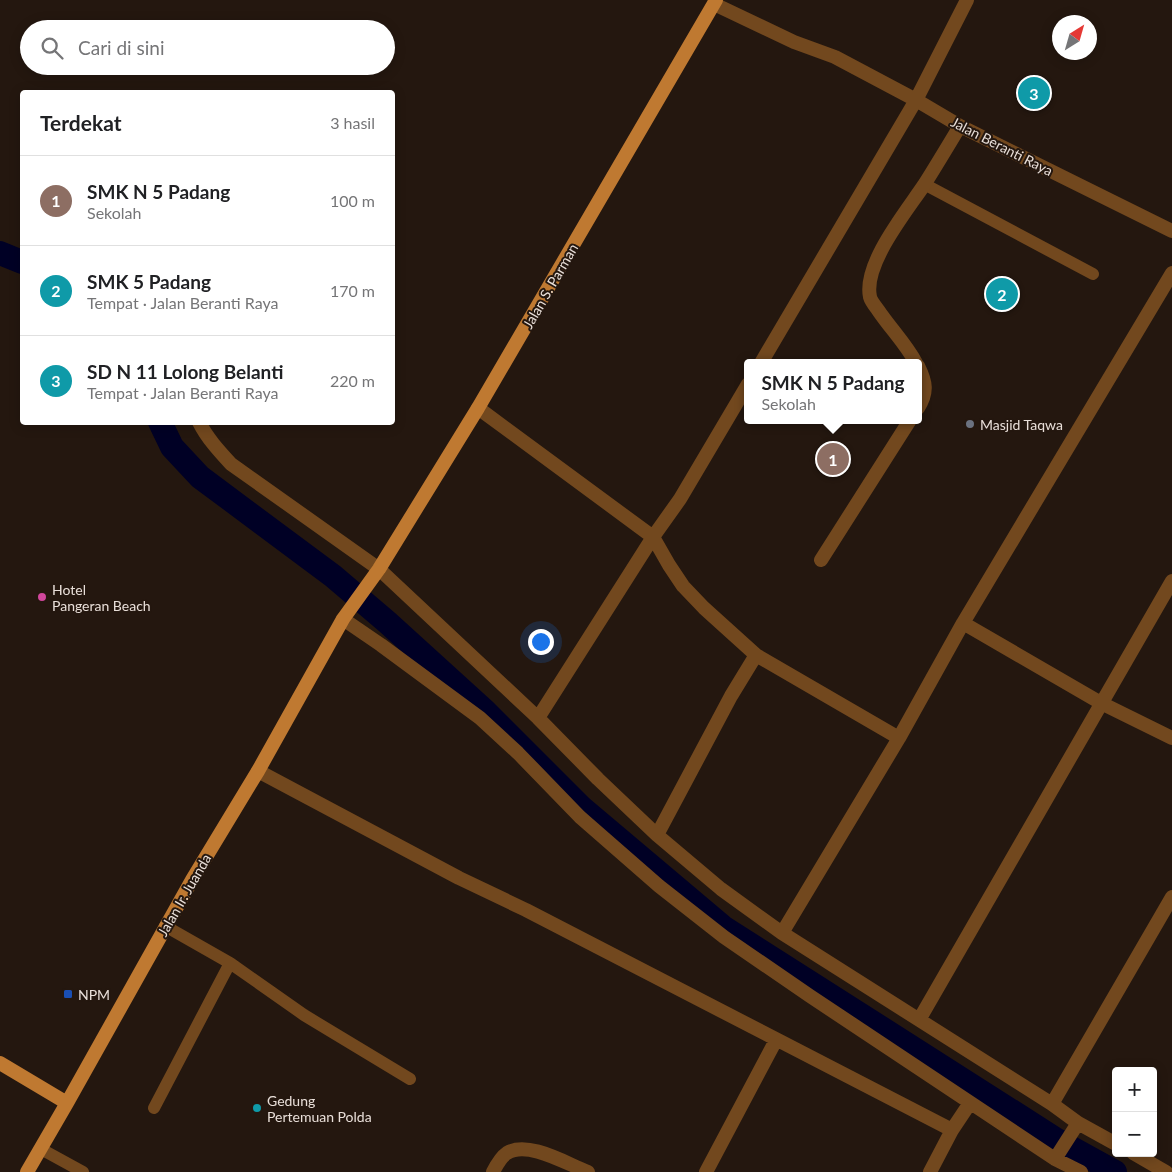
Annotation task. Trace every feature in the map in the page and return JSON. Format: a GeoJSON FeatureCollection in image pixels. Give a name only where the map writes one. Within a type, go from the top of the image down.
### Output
{"type":"FeatureCollection","features":[{"type":"Feature","properties":{"kind":"main road","name":"Jalan S. Parman"},"geometry":{"type":"LineString","coordinates":[[351,607],[374,575],[478,408],[715,2]]}},
{"type":"Feature","properties":{"kind":"main road","name":"Jalan Ir. Juanda"},"geometry":{"type":"LineString","coordinates":[[29,1172],[40,1149],[165,926],[258,771],[351,607]]}},
{"type":"Feature","properties":{"kind":"main road"},"geometry":{"type":"LineString","coordinates":[[0,1063],[67,1103]]}},
{"type":"Feature","properties":{"kind":"street"},"geometry":{"type":"LineString","coordinates":[[762,359],[916,100],[967,0]]}},
{"type":"Feature","properties":{"kind":"street","name":"Jalan Beranti Raya"},"geometry":{"type":"LineString","coordinates":[[715,2],[794,42],[835,57],[960,126],[1172,231]]}},
{"type":"Feature","properties":{"kind":"street"},"geometry":{"type":"LineString","coordinates":[[913,359],[870,298],[870,282],[875,264],[887,240],[960,126]]}},
{"type":"Feature","properties":{"kind":"street"},"geometry":{"type":"LineString","coordinates":[[782,933],[898,738],[963,623],[1172,273]]}},
{"type":"Feature","properties":{"kind":"street"},"geometry":{"type":"LineString","coordinates":[[922,375],[926,384],[922,400]]}},
{"type":"Feature","properties":{"kind":"street"},"geometry":{"type":"LineString","coordinates":[[538,718],[653,537],[680,499],[744,391]]}},
{"type":"Feature","properties":{"kind":"street"},"geometry":{"type":"LineString","coordinates":[[478,408],[653,537],[683,586],[704,608],[756,655],[898,738]]}},
{"type":"Feature","properties":{"kind":"street"},"geometry":{"type":"LineString","coordinates":[[821,560],[907,424]]}},
{"type":"Feature","properties":{"kind":"street"},"geometry":{"type":"LineString","coordinates":[[201,425],[216,448],[231,464],[374,575],[538,718],[657,835],[721,889],[782,933],[1052,1104],[1078,1123],[1112,1142]]}},
{"type":"Feature","properties":{"kind":"street"},"geometry":{"type":"LineString","coordinates":[[918,1020],[1172,581]]}},
{"type":"Feature","properties":{"kind":"street"},"geometry":{"type":"LineString","coordinates":[[343,619],[382,645],[480,718],[518,752],[580,817],[659,886],[724,937],[970,1102],[1081,1172]]}},
{"type":"Feature","properties":{"kind":"street"},"geometry":{"type":"LineString","coordinates":[[963,623],[1101,703],[1172,738]]}},
{"type":"Feature","properties":{"kind":"street"},"geometry":{"type":"LineString","coordinates":[[657,835],[731,696],[756,655]]}},
{"type":"Feature","properties":{"kind":"street"},"geometry":{"type":"LineString","coordinates":[[258,771],[459,878],[535,915],[952,1130]]}},
{"type":"Feature","properties":{"kind":"street"},"geometry":{"type":"LineString","coordinates":[[1052,1104],[1172,897]]}},
{"type":"Feature","properties":{"kind":"street"},"geometry":{"type":"LineString","coordinates":[[706,1172],[776,1040]]}},
{"type":"Feature","properties":{"kind":"street"},"geometry":{"type":"LineString","coordinates":[[930,1172],[952,1130],[970,1102]]}},
{"type":"Feature","properties":{"kind":"street"},"geometry":{"type":"LineString","coordinates":[[1056,1156],[1078,1123]]}},
{"type":"Feature","properties":{"kind":"street"},"geometry":{"type":"LineString","coordinates":[[493,1172],[506,1154],[520,1148],[535,1150],[588,1172]]}},
{"type":"Feature","properties":{"kind":"street"},"geometry":{"type":"LineString","coordinates":[[1140,1157],[1166,1172]]}},
{"type":"Feature","properties":{"kind":"lane"},"geometry":{"type":"LineString","coordinates":[[924,184],[1093,274]]}},
{"type":"Feature","properties":{"kind":"lane"},"geometry":{"type":"LineString","coordinates":[[165,926],[230,963],[304,1015],[410,1079]]}},
{"type":"Feature","properties":{"kind":"lane"},"geometry":{"type":"LineString","coordinates":[[154,1108],[230,963]]}},
{"type":"Feature","properties":{"kind":"lane"},"geometry":{"type":"LineString","coordinates":[[40,1149],[83,1172]]}},
{"type":"Feature","properties":{"kind":"waterway"},"geometry":{"type":"LineString","coordinates":[[0,253],[20,261]]}},
{"type":"Feature","properties":{"kind":"waterway"},"geometry":{"type":"LineString","coordinates":[[161,425],[172,447],[200,477],[333,576],[387,622],[486,712],[582,808],[723,927],[1057,1140],[1115,1172]]}},
{"type":"Feature","properties":{"kind":"place","name":"SD N 11 Lolong Belanti"},"geometry":{"type":"Point","coordinates":[1034,93]}},
{"type":"Feature","properties":{"kind":"place","name":"SMK 5 Padang"},"geometry":{"type":"Point","coordinates":[1002,294]}},
{"type":"Feature","properties":{"kind":"place","name":"Masjid Taqwa"},"geometry":{"type":"Point","coordinates":[970,424]}},
{"type":"Feature","properties":{"kind":"place","name":"SMK N 5 Padang"},"geometry":{"type":"Point","coordinates":[833,459]}},
{"type":"Feature","properties":{"kind":"place","name":"Hotel Pangeran Beach"},"geometry":{"type":"Point","coordinates":[42,597]}},
{"type":"Feature","properties":{"kind":"place","name":"NPM"},"geometry":{"type":"Point","coordinates":[68,994]}},
{"type":"Feature","properties":{"kind":"place","name":"Gedung Pertemuan Polda"},"geometry":{"type":"Point","coordinates":[257,1108]}}]}
